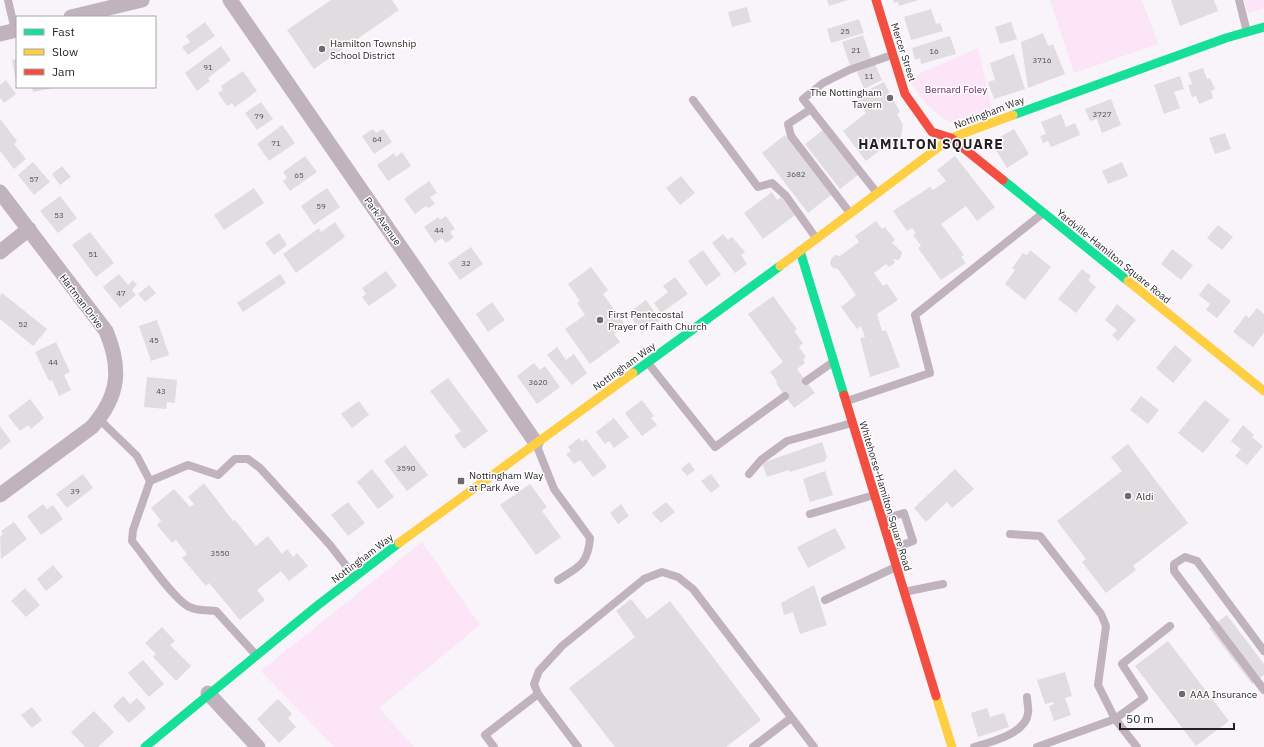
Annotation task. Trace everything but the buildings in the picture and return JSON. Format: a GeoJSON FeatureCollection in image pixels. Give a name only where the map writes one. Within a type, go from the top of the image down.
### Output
{"type":"FeatureCollection","features":[{"type":"Feature","properties":{"kind":"street"},"geometry":{"type":"LineString","coordinates":[[75,16],[142,0]]}},
{"type":"Feature","properties":{"kind":"street","name":"Park Avenue"},"geometry":{"type":"LineString","coordinates":[[230,0],[536,443]]}},
{"type":"Feature","properties":{"kind":"street","name":"Mercer Street"},"geometry":{"type":"LineString","coordinates":[[876,0],[905,94],[932,132],[951,138]]}},
{"type":"Feature","properties":{"kind":"street","name":"Nottingham Way"},"geometry":{"type":"LineString","coordinates":[[145,747],[208,693],[355,577],[800,251],[951,138],[1074,92],[1264,27]]}},
{"type":"Feature","properties":{"kind":"street"},"geometry":{"type":"LineString","coordinates":[[0,34],[16,30]]}},
{"type":"Feature","properties":{"kind":"street","name":"Yardville-Hamilton Square Road"},"geometry":{"type":"LineString","coordinates":[[951,138],[1264,391]]}},
{"type":"Feature","properties":{"kind":"street","name":"Hartman Drive"},"geometry":{"type":"LineString","coordinates":[[0,192],[106,331],[113,349],[116,366],[115,383],[111,400],[92,427],[0,496]]}},
{"type":"Feature","properties":{"kind":"street"},"geometry":{"type":"LineString","coordinates":[[0,252],[29,229]]}},
{"type":"Feature","properties":{"kind":"street","name":"Whitehorse-Hamilton Square Road"},"geometry":{"type":"LineString","coordinates":[[800,251],[952,747]]}},
{"type":"Feature","properties":{"kind":"street"},"geometry":{"type":"LineString","coordinates":[[208,693],[258,747]]}},
{"type":"Feature","properties":{"kind":"lane"},"geometry":{"type":"LineString","coordinates":[[8,0],[16,30]]}},
{"type":"Feature","properties":{"kind":"lane"},"geometry":{"type":"LineString","coordinates":[[1239,0],[1247,32]]}},
{"type":"Feature","properties":{"kind":"lane"},"geometry":{"type":"LineString","coordinates":[[877,193],[803,99],[823,83],[849,70],[892,55]]}},
{"type":"Feature","properties":{"kind":"lane"},"geometry":{"type":"LineString","coordinates":[[693,100],[758,187],[772,183],[786,196],[816,238]]}},
{"type":"Feature","properties":{"kind":"lane"},"geometry":{"type":"LineString","coordinates":[[811,109],[788,124],[791,136],[850,213]]}},
{"type":"Feature","properties":{"kind":"lane"},"geometry":{"type":"LineString","coordinates":[[846,402],[930,373],[915,315],[1044,213]]}},
{"type":"Feature","properties":{"kind":"lane"},"geometry":{"type":"LineString","coordinates":[[648,362],[715,447],[785,396]]}},
{"type":"Feature","properties":{"kind":"lane"},"geometry":{"type":"LineString","coordinates":[[806,381],[834,362]]}},
{"type":"Feature","properties":{"kind":"lane"},"geometry":{"type":"LineString","coordinates":[[99,419],[137,456],[150,481],[133,530],[132,541],[187,606],[198,610],[216,612],[256,655]]}},
{"type":"Feature","properties":{"kind":"lane"},"geometry":{"type":"LineString","coordinates":[[748,474],[760,460],[787,441],[852,423]]}},
{"type":"Feature","properties":{"kind":"lane"},"geometry":{"type":"LineString","coordinates":[[536,443],[554,489],[590,538],[588,556],[580,566],[558,580]]}},
{"type":"Feature","properties":{"kind":"lane"},"geometry":{"type":"LineString","coordinates":[[150,481],[188,465],[218,475],[235,459],[248,459],[260,468],[330,545],[355,577]]}},
{"type":"Feature","properties":{"kind":"lane"},"geometry":{"type":"LineString","coordinates":[[810,514],[874,495]]}},
{"type":"Feature","properties":{"kind":"lane"},"geometry":{"type":"LineString","coordinates":[[882,519],[904,513],[913,541],[891,549]]}},
{"type":"Feature","properties":{"kind":"lane"},"geometry":{"type":"LineString","coordinates":[[1010,534],[1040,536],[1101,614],[1106,626],[1098,685],[1115,718],[1137,747]]}},
{"type":"Feature","properties":{"kind":"lane"},"geometry":{"type":"LineString","coordinates":[[1264,651],[1197,560],[1185,557],[1174,564],[1174,571],[1264,690]]}},
{"type":"Feature","properties":{"kind":"lane"},"geometry":{"type":"LineString","coordinates":[[825,600],[897,567]]}},
{"type":"Feature","properties":{"kind":"lane"},"geometry":{"type":"LineString","coordinates":[[578,747],[538,694],[534,684],[539,671],[562,646],[644,579],[662,572],[678,577],[693,589],[814,747]]}},
{"type":"Feature","properties":{"kind":"lane"},"geometry":{"type":"LineString","coordinates":[[904,592],[943,584]]}},
{"type":"Feature","properties":{"kind":"lane"},"geometry":{"type":"LineString","coordinates":[[1037,747],[1115,718],[1144,698],[1122,664],[1170,626]]}},
{"type":"Feature","properties":{"kind":"lane"},"geometry":{"type":"LineString","coordinates":[[494,747],[485,735],[538,694]]}},
{"type":"Feature","properties":{"kind":"lane"},"geometry":{"type":"LineString","coordinates":[[974,747],[994,741],[1020,729],[1028,714],[1026,698]]}},
{"type":"Feature","properties":{"kind":"lane"},"geometry":{"type":"LineString","coordinates":[[753,747],[791,718]]}},
{"type":"Feature","properties":{"kind":"green space"},"geometry":{"type":"Polygon","coordinates":[[[1050,0],[1142,0],[1158,44],[1074,73],[1050,0]]]}},
{"type":"Feature","properties":{"kind":"green space"},"geometry":{"type":"Polygon","coordinates":[[[1244,0],[1264,0],[1264,9],[1248,13],[1244,0]]]}},
{"type":"Feature","properties":{"kind":"green space","name":"Bernard Foley"},"geometry":{"type":"Polygon","coordinates":[[[978,48],[992,109],[950,122],[926,103],[916,91],[909,78],[978,48]]]}},
{"type":"Feature","properties":{"kind":"green space"},"geometry":{"type":"Polygon","coordinates":[[[422,542],[480,625],[379,708],[414,747],[334,747],[261,671],[422,542]]]}},
{"type":"Feature","properties":{"kind":"traffic: fast"},"geometry":{"type":"LineString","coordinates":[[1013,115],[1226,38],[1264,27]]}},
{"type":"Feature","properties":{"kind":"traffic: fast"},"geometry":{"type":"LineString","coordinates":[[1003,180],[1128,281]]}},
{"type":"Feature","properties":{"kind":"traffic: fast"},"geometry":{"type":"LineString","coordinates":[[800,251],[844,395]]}},
{"type":"Feature","properties":{"kind":"traffic: fast"},"geometry":{"type":"LineString","coordinates":[[633,373],[780,266]]}},
{"type":"Feature","properties":{"kind":"traffic: fast"},"geometry":{"type":"LineString","coordinates":[[145,747],[318,605],[399,543]]}},
{"type":"Feature","properties":{"kind":"traffic: slow"},"geometry":{"type":"LineString","coordinates":[[780,266],[951,138],[1013,115]]}},
{"type":"Feature","properties":{"kind":"traffic: slow"},"geometry":{"type":"LineString","coordinates":[[1128,281],[1264,391]]}},
{"type":"Feature","properties":{"kind":"traffic: slow"},"geometry":{"type":"LineString","coordinates":[[399,543],[633,373]]}},
{"type":"Feature","properties":{"kind":"traffic: slow"},"geometry":{"type":"LineString","coordinates":[[936,696],[952,747]]}},
{"type":"Feature","properties":{"kind":"traffic: jam"},"geometry":{"type":"LineString","coordinates":[[876,0],[905,94],[932,132],[951,138],[1003,180]]}},
{"type":"Feature","properties":{"kind":"traffic: jam"},"geometry":{"type":"LineString","coordinates":[[844,395],[936,696]]}},
{"type":"Feature","properties":{"kind":"place","name":"Hamilton Township School District"},"geometry":{"type":"Point","coordinates":[322,49]}},
{"type":"Feature","properties":{"kind":"place","name":"The Nottingham Tavern"},"geometry":{"type":"Point","coordinates":[890,98]}},
{"type":"Feature","properties":{"kind":"place","name":"First Pentecostal Prayer of Faith Church"},"geometry":{"type":"Point","coordinates":[600,320]}},
{"type":"Feature","properties":{"kind":"place","name":"Nottingham Way at Park Ave"},"geometry":{"type":"Point","coordinates":[461,481]}},
{"type":"Feature","properties":{"kind":"place","name":"Aldi"},"geometry":{"type":"Point","coordinates":[1128,496]}},
{"type":"Feature","properties":{"kind":"place","name":"AAA Insurance"},"geometry":{"type":"Point","coordinates":[1182,694]}},
{"type":"Feature","properties":{"kind":"district","name":"HAMILTON SQUARE"},"geometry":{"type":"Point","coordinates":[931,144]}}]}
